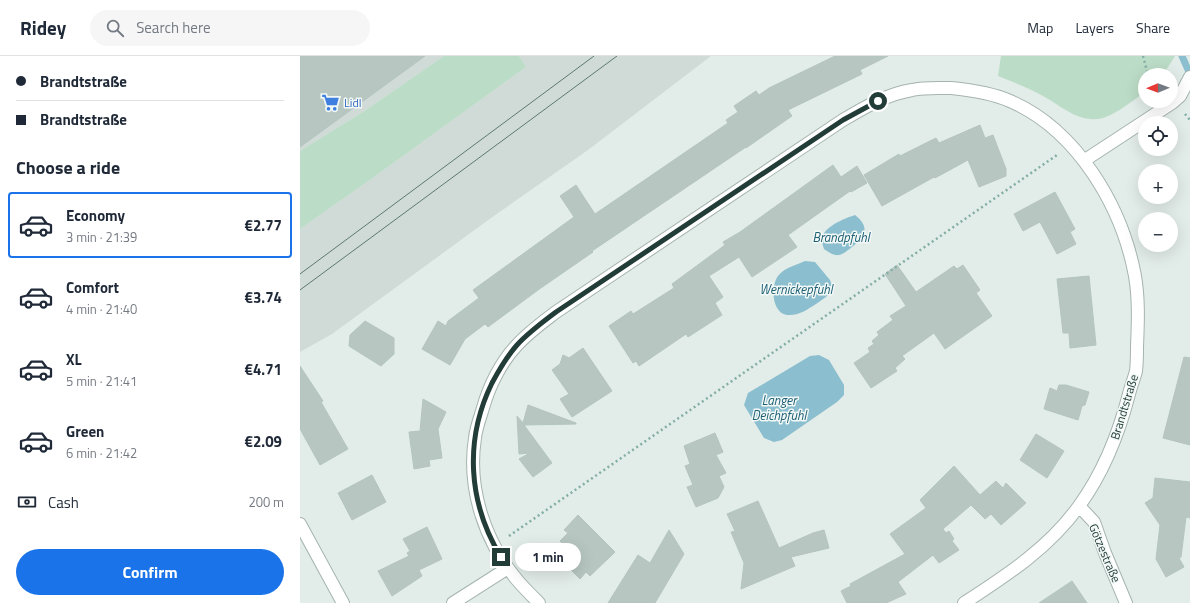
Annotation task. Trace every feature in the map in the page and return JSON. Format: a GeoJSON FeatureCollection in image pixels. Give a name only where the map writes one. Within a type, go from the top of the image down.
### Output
{"type":"FeatureCollection","features":[{"type":"Feature","properties":{"kind":"street"},"geometry":{"type":"LineString","coordinates":[[1085,160],[1172,103],[1180,96],[1190,77]]}},
{"type":"Feature","properties":{"kind":"street","name":"Brandtstraße"},"geometry":{"type":"LineString","coordinates":[[539,603],[518,582],[494,546],[485,526],[474,485],[473,461],[475,437],[487,394],[500,369],[516,346],[535,328],[556,312],[843,120],[865,107],[890,96],[912,89],[936,88],[971,90],[986,93],[1009,101],[1031,112],[1051,127],[1085,160],[1105,193],[1123,233],[1135,275],[1139,317],[1136,370],[1126,406],[1115,440],[1102,468],[1079,506],[1050,541],[1035,554],[964,603]]}},
{"type":"Feature","properties":{"kind":"street","name":"Götzestraße"},"geometry":{"type":"LineString","coordinates":[[1079,506],[1094,522],[1126,603]]}},
{"type":"Feature","properties":{"kind":"street"},"geometry":{"type":"LineString","coordinates":[[300,524],[343,603]]}},
{"type":"Feature","properties":{"kind":"street"},"geometry":{"type":"LineString","coordinates":[[453,603],[508,568]]}},
{"type":"Feature","properties":{"kind":"path"},"geometry":{"type":"LineString","coordinates":[[1143,56],[1146,68]]}},
{"type":"Feature","properties":{"kind":"path"},"geometry":{"type":"LineString","coordinates":[[1185,114],[1190,120]]}},
{"type":"Feature","properties":{"kind":"path"},"geometry":{"type":"LineString","coordinates":[[509,536],[1058,155]]}},
{"type":"Feature","properties":{"kind":"shaded area","name":"Lidl"},"geometry":{"type":"Polygon","coordinates":[[[300,56],[444,56],[363,112],[300,151],[300,56]]]}},
{"type":"Feature","properties":{"kind":"shaded area"},"geometry":{"type":"Polygon","coordinates":[[[519,56],[711,56],[588,150],[491,218],[332,334],[300,352],[300,229],[526,67],[519,56]]]}},
{"type":"Feature","properties":{"kind":"green space"},"geometry":{"type":"Polygon","coordinates":[[[444,56],[519,56],[526,67],[300,229],[300,151],[363,112],[444,56]]]}},
{"type":"Feature","properties":{"kind":"green space"},"geometry":{"type":"Polygon","coordinates":[[[1001,56],[1175,56],[1167,68],[1138,68],[1138,97],[1114,113],[1103,118],[1094,119],[1078,116],[1038,93],[998,76],[1001,56]]]}},
{"type":"Feature","properties":{"kind":"water","name":"Brandpfuhl"},"geometry":{"type":"Polygon","coordinates":[[[855,215],[860,219],[864,227],[863,235],[857,243],[843,254],[839,255],[833,254],[824,249],[822,240],[825,231],[845,218],[855,215]]]}},
{"type":"Feature","properties":{"kind":"water","name":"Wernickepfuhl"},"geometry":{"type":"Polygon","coordinates":[[[805,261],[815,262],[830,280],[833,288],[826,297],[804,311],[794,315],[784,314],[779,311],[774,300],[775,281],[783,271],[805,261]]]}},
{"type":"Feature","properties":{"kind":"water","name":"Langer Deichpfuhl"},"geometry":{"type":"Polygon","coordinates":[[[819,355],[829,360],[844,385],[844,395],[837,402],[782,440],[774,442],[764,438],[744,405],[748,393],[810,356],[819,355]]]}},
{"type":"Feature","properties":{"kind":"building","name":"Lidl"},"geometry":{"type":"Polygon","coordinates":[[[300,56],[425,56],[300,147],[300,56]]]}},
{"type":"Feature","properties":{"kind":"building"},"geometry":{"type":"Polygon","coordinates":[[[835,56],[888,56],[860,70],[862,74],[788,110],[792,116],[592,251],[593,252],[488,327],[485,324],[465,339],[450,365],[422,349],[438,321],[446,326],[448,321],[479,298],[473,290],[574,217],[560,196],[576,185],[595,214],[728,123],[726,120],[738,112],[734,106],[756,91],[759,95],[769,88],[835,56]]]}},
{"type":"Feature","properties":{"kind":"building"},"geometry":{"type":"Polygon","coordinates":[[[980,125],[985,138],[993,135],[1006,169],[1006,176],[979,187],[968,160],[882,206],[864,175],[899,154],[900,156],[936,138],[939,143],[980,125]]]}},
{"type":"Feature","properties":{"kind":"building"},"geometry":{"type":"Polygon","coordinates":[[[833,165],[841,177],[857,166],[867,183],[851,192],[850,191],[788,235],[797,247],[752,277],[739,257],[709,276],[723,297],[715,303],[722,315],[688,337],[686,334],[639,366],[636,361],[633,363],[609,326],[631,311],[633,314],[674,288],[672,284],[725,245],[723,242],[740,232],[833,165]]]}},
{"type":"Feature","properties":{"kind":"building"},"geometry":{"type":"Polygon","coordinates":[[[1055,192],[1075,229],[1070,232],[1076,244],[1057,254],[1040,222],[1023,231],[1014,214],[1055,192]]]}},
{"type":"Feature","properties":{"kind":"building"},"geometry":{"type":"Polygon","coordinates":[[[897,265],[916,292],[954,266],[957,269],[963,265],[980,290],[976,293],[992,316],[945,349],[934,333],[902,356],[905,359],[895,368],[897,371],[871,388],[854,363],[870,352],[868,348],[874,344],[872,341],[879,335],[877,332],[893,320],[890,316],[906,306],[885,274],[897,265]]]}},
{"type":"Feature","properties":{"kind":"building"},"geometry":{"type":"Polygon","coordinates":[[[1089,276],[1096,345],[1070,348],[1069,333],[1063,333],[1057,279],[1089,276]]]}},
{"type":"Feature","properties":{"kind":"building"},"geometry":{"type":"Polygon","coordinates":[[[365,321],[394,338],[394,354],[381,366],[349,346],[350,335],[365,321]]]}},
{"type":"Feature","properties":{"kind":"building"},"geometry":{"type":"Polygon","coordinates":[[[583,348],[612,391],[572,417],[560,399],[569,394],[552,370],[560,364],[563,355],[569,358],[583,348]]]}},
{"type":"Feature","properties":{"kind":"building"},"geometry":{"type":"Polygon","coordinates":[[[1184,357],[1190,358],[1190,445],[1163,438],[1184,357]]]}},
{"type":"Feature","properties":{"kind":"building"},"geometry":{"type":"Polygon","coordinates":[[[300,366],[323,401],[321,402],[348,449],[320,465],[300,429],[300,366]]]}},
{"type":"Feature","properties":{"kind":"building"},"geometry":{"type":"Polygon","coordinates":[[[1059,385],[1066,385],[1089,392],[1085,405],[1082,406],[1078,420],[1044,409],[1050,388],[1057,391],[1059,385]]]}},
{"type":"Feature","properties":{"kind":"building"},"geometry":{"type":"Polygon","coordinates":[[[423,399],[446,412],[438,429],[442,458],[429,460],[430,466],[414,469],[409,432],[420,431],[423,399]]]}},
{"type":"Feature","properties":{"kind":"building"},"geometry":{"type":"Polygon","coordinates":[[[528,405],[576,423],[524,425],[552,463],[533,477],[519,459],[530,453],[519,454],[517,416],[523,423],[528,405]]]}},
{"type":"Feature","properties":{"kind":"building"},"geometry":{"type":"Polygon","coordinates":[[[715,433],[723,452],[716,455],[726,473],[719,476],[724,487],[718,498],[696,507],[687,487],[693,485],[685,466],[690,464],[684,446],[715,433]]]}},
{"type":"Feature","properties":{"kind":"building"},"geometry":{"type":"Polygon","coordinates":[[[1036,434],[1064,451],[1047,478],[1020,460],[1036,434]]]}},
{"type":"Feature","properties":{"kind":"building"},"geometry":{"type":"Polygon","coordinates":[[[954,466],[980,495],[996,481],[1003,488],[1006,483],[1026,503],[1001,525],[991,514],[985,519],[971,505],[943,529],[946,533],[949,531],[954,539],[952,541],[959,550],[939,563],[933,555],[898,582],[906,594],[886,603],[847,603],[841,591],[851,586],[850,584],[905,554],[890,534],[926,508],[920,500],[954,466]]]}},
{"type":"Feature","properties":{"kind":"building"},"geometry":{"type":"Polygon","coordinates":[[[372,475],[386,502],[352,520],[338,493],[372,475]]]}},
{"type":"Feature","properties":{"kind":"building"},"geometry":{"type":"Polygon","coordinates":[[[1155,478],[1190,482],[1190,518],[1186,517],[1181,557],[1179,558],[1184,567],[1166,577],[1156,559],[1160,525],[1145,503],[1153,498],[1155,478]]]}},
{"type":"Feature","properties":{"kind":"building"},"geometry":{"type":"Polygon","coordinates":[[[758,501],[779,548],[813,533],[824,530],[829,548],[791,557],[795,566],[741,589],[744,563],[731,532],[735,531],[727,514],[758,501]]]}},
{"type":"Feature","properties":{"kind":"building"},"geometry":{"type":"Polygon","coordinates":[[[578,515],[615,552],[590,576],[586,572],[580,579],[562,561],[571,553],[560,541],[568,533],[564,530],[578,515]]]}},
{"type":"Feature","properties":{"kind":"building"},"geometry":{"type":"Polygon","coordinates":[[[427,527],[442,559],[419,570],[422,576],[392,596],[378,571],[409,556],[407,553],[410,551],[403,539],[427,527]]]}},
{"type":"Feature","properties":{"kind":"building"},"geometry":{"type":"Polygon","coordinates":[[[669,530],[684,554],[655,603],[608,603],[638,555],[650,563],[669,530]]]}},
{"type":"Feature","properties":{"kind":"building"},"geometry":{"type":"Polygon","coordinates":[[[1072,581],[1087,603],[1039,603],[1072,581]]]}},
{"type":"Feature","properties":{"kind":"waterway"},"geometry":{"type":"LineString","coordinates":[[1182,56],[1190,74]]}},
{"type":"Feature","properties":{"kind":"tram line"},"geometry":{"type":"LineString","coordinates":[[300,274],[594,56]]}},
{"type":"Feature","properties":{"kind":"tram line"},"geometry":{"type":"LineString","coordinates":[[300,290],[617,56]]}},
{"type":"Feature","properties":{"kind":"place","name":"Lidl"},"geometry":{"type":"Point","coordinates":[331,102]}},
{"type":"Feature","properties":{"kind":"route"},"geometry":{"type":"LineString","coordinates":[[501,557],[485,526],[479,507],[474,485],[473,461],[475,437],[487,394],[500,369],[516,346],[535,328],[556,312],[843,120],[878,101]]}}]}
